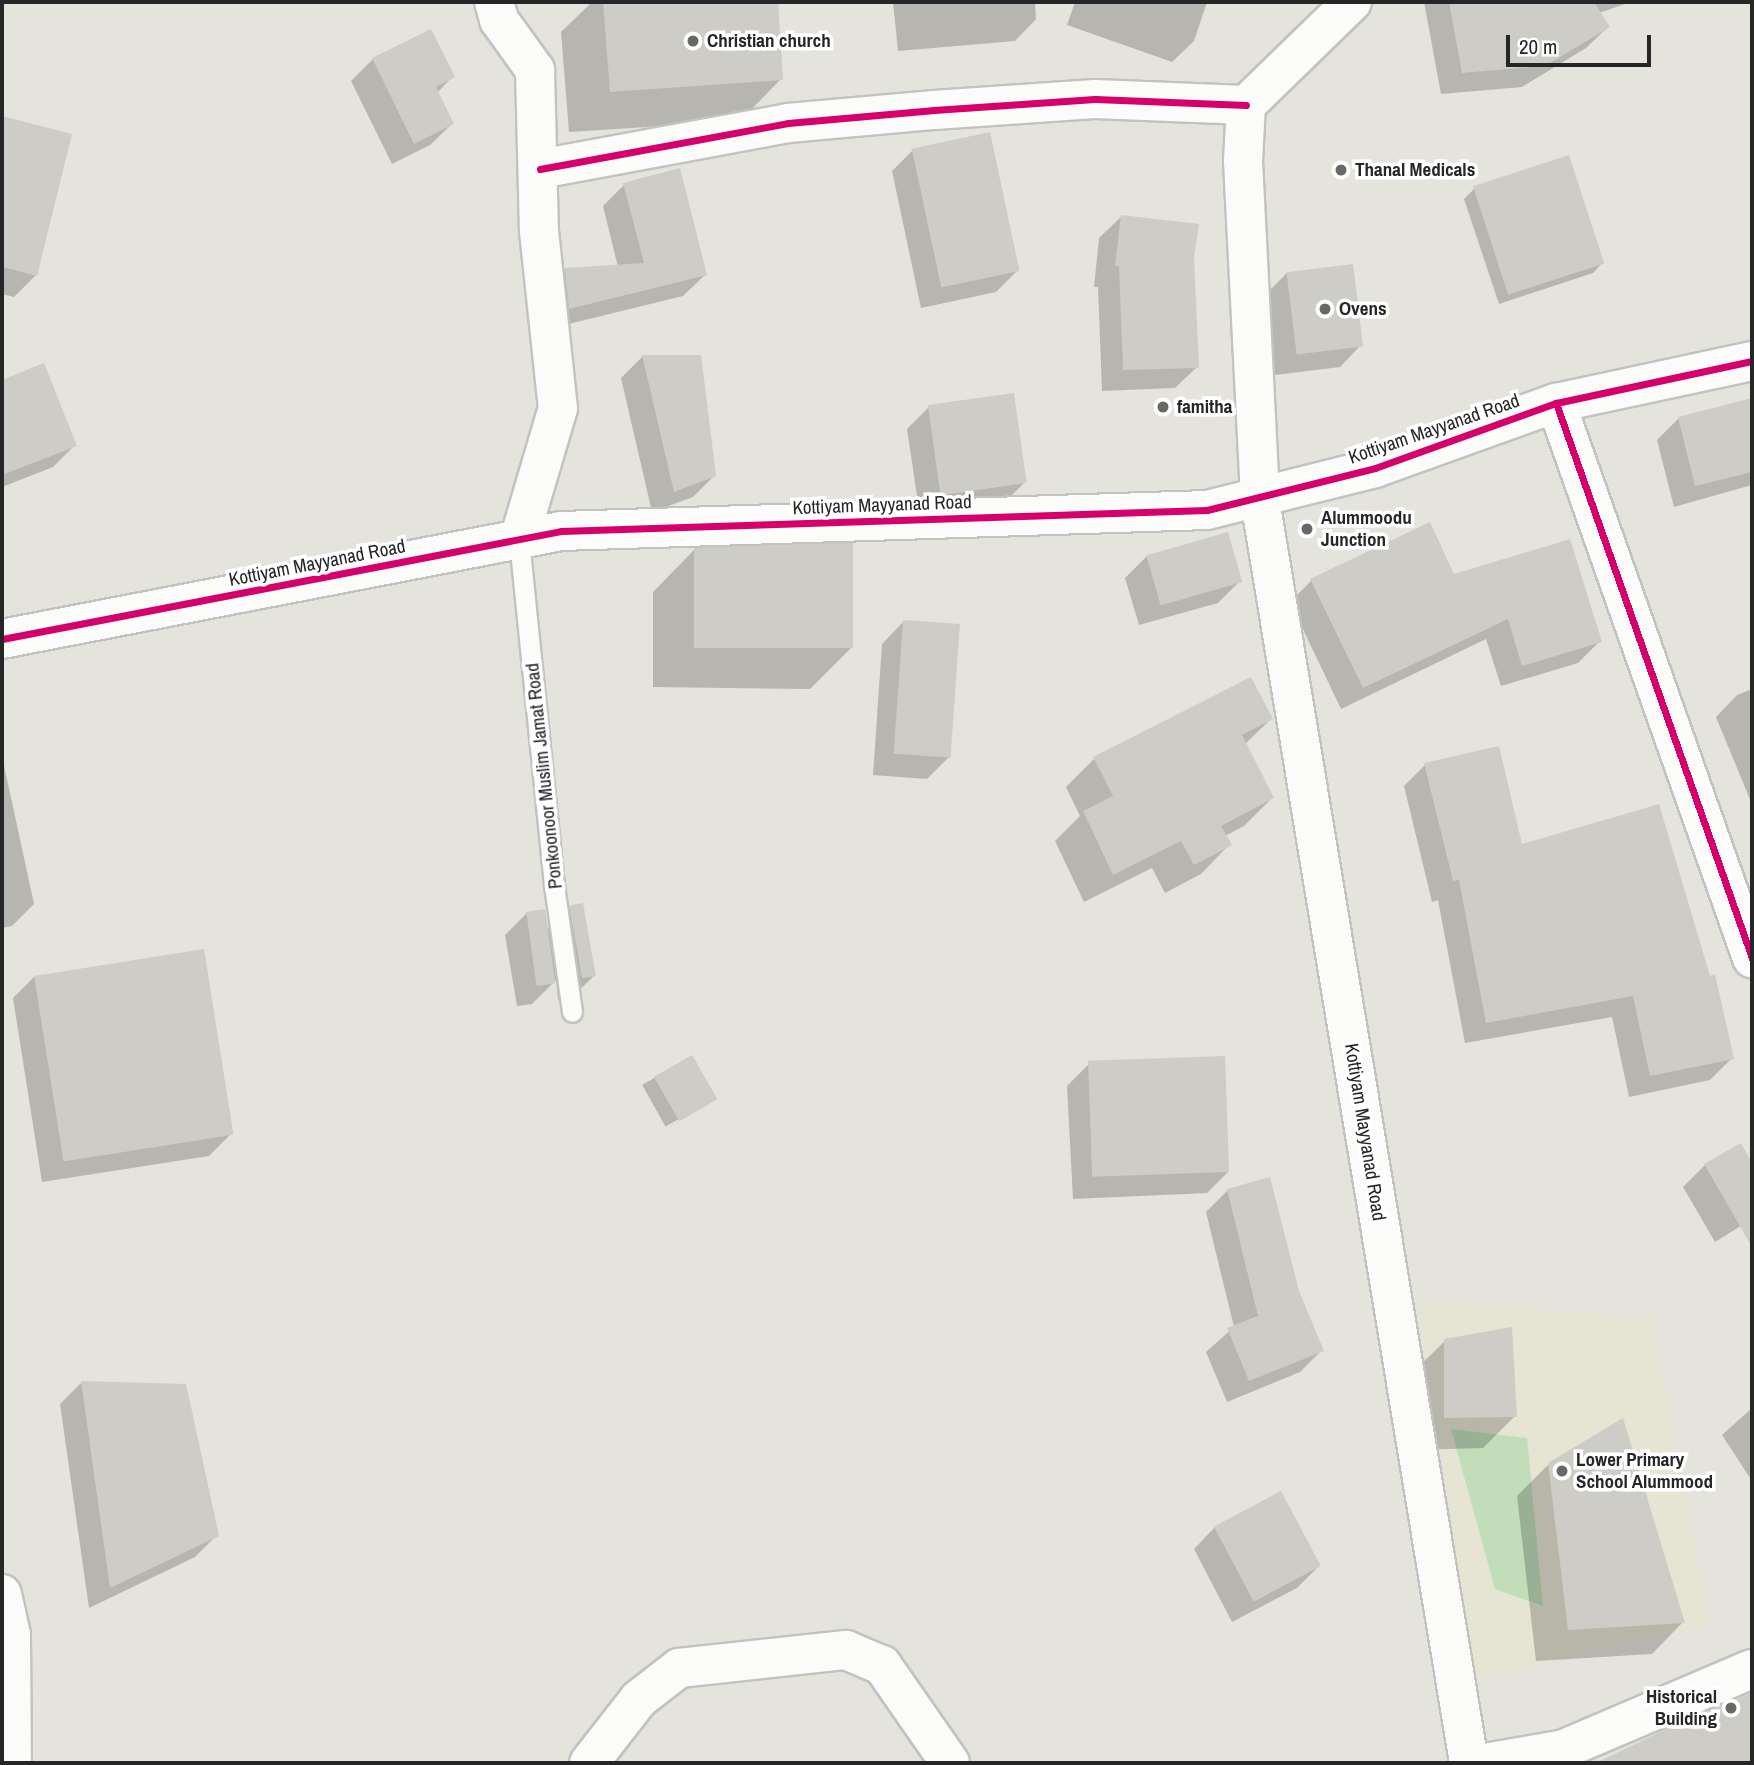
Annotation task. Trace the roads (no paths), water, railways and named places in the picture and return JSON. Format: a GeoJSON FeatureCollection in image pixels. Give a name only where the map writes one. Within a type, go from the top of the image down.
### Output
{"type":"FeatureCollection","features":[{"type":"Feature","properties":{"kind":"street"},"geometry":{"type":"LineString","coordinates":[[494,2],[499,20],[535,70],[540,169],[539,230],[558,408],[519,540]]}},
{"type":"Feature","properties":{"kind":"street"},"geometry":{"type":"LineString","coordinates":[[540,169],[788,123],[1095,99],[1246,105],[1352,2]]}},
{"type":"Feature","properties":{"kind":"street","name":"Kottiyam Mayyanad Road"},"geometry":{"type":"LineString","coordinates":[[1246,105],[1243,161],[1260,500],[1469,1763]]}},
{"type":"Feature","properties":{"kind":"street","name":"Kottiyam Mayyanad Road"},"geometry":{"type":"LineString","coordinates":[[2,639],[561,531],[1207,510],[1260,500],[1375,468],[1556,403],[1752,361]]}},
{"type":"Feature","properties":{"kind":"street"},"geometry":{"type":"LineString","coordinates":[[1556,403],[1752,958]]}},
{"type":"Feature","properties":{"kind":"street"},"geometry":{"type":"LineString","coordinates":[[2,1594],[11,1635],[12,1763]]}},
{"type":"Feature","properties":{"kind":"street"},"geometry":{"type":"LineString","coordinates":[[589,1763],[639,1699],[679,1668],[846,1650],[882,1665],[950,1763]]}},
{"type":"Feature","properties":{"kind":"street"},"geometry":{"type":"LineString","coordinates":[[1485,1763],[1564,1749],[1752,1669]]}},
{"type":"Feature","properties":{"kind":"lane","name":"Ponkoonoor Muslim Jamat Road"},"geometry":{"type":"LineString","coordinates":[[519,540],[554,885],[572,1012]]}},
{"type":"Feature","properties":{"kind":"place","name":"Christian church"},"geometry":{"type":"Point","coordinates":[693,41]}},
{"type":"Feature","properties":{"kind":"place","name":"Thanal Medicals"},"geometry":{"type":"Point","coordinates":[1341,170]}},
{"type":"Feature","properties":{"kind":"place","name":"Ovens"},"geometry":{"type":"Point","coordinates":[1325,309]}},
{"type":"Feature","properties":{"kind":"place","name":"famitha"},"geometry":{"type":"Point","coordinates":[1163,407]}},
{"type":"Feature","properties":{"kind":"place","name":"Alummoodu Junction"},"geometry":{"type":"Point","coordinates":[1307,529]}},
{"type":"Feature","properties":{"kind":"place","name":"Lower Primary School Alummood"},"geometry":{"type":"Point","coordinates":[1562,1471]}},
{"type":"Feature","properties":{"kind":"place","name":"Historical Building"},"geometry":{"type":"Point","coordinates":[1731,1708]}}]}
